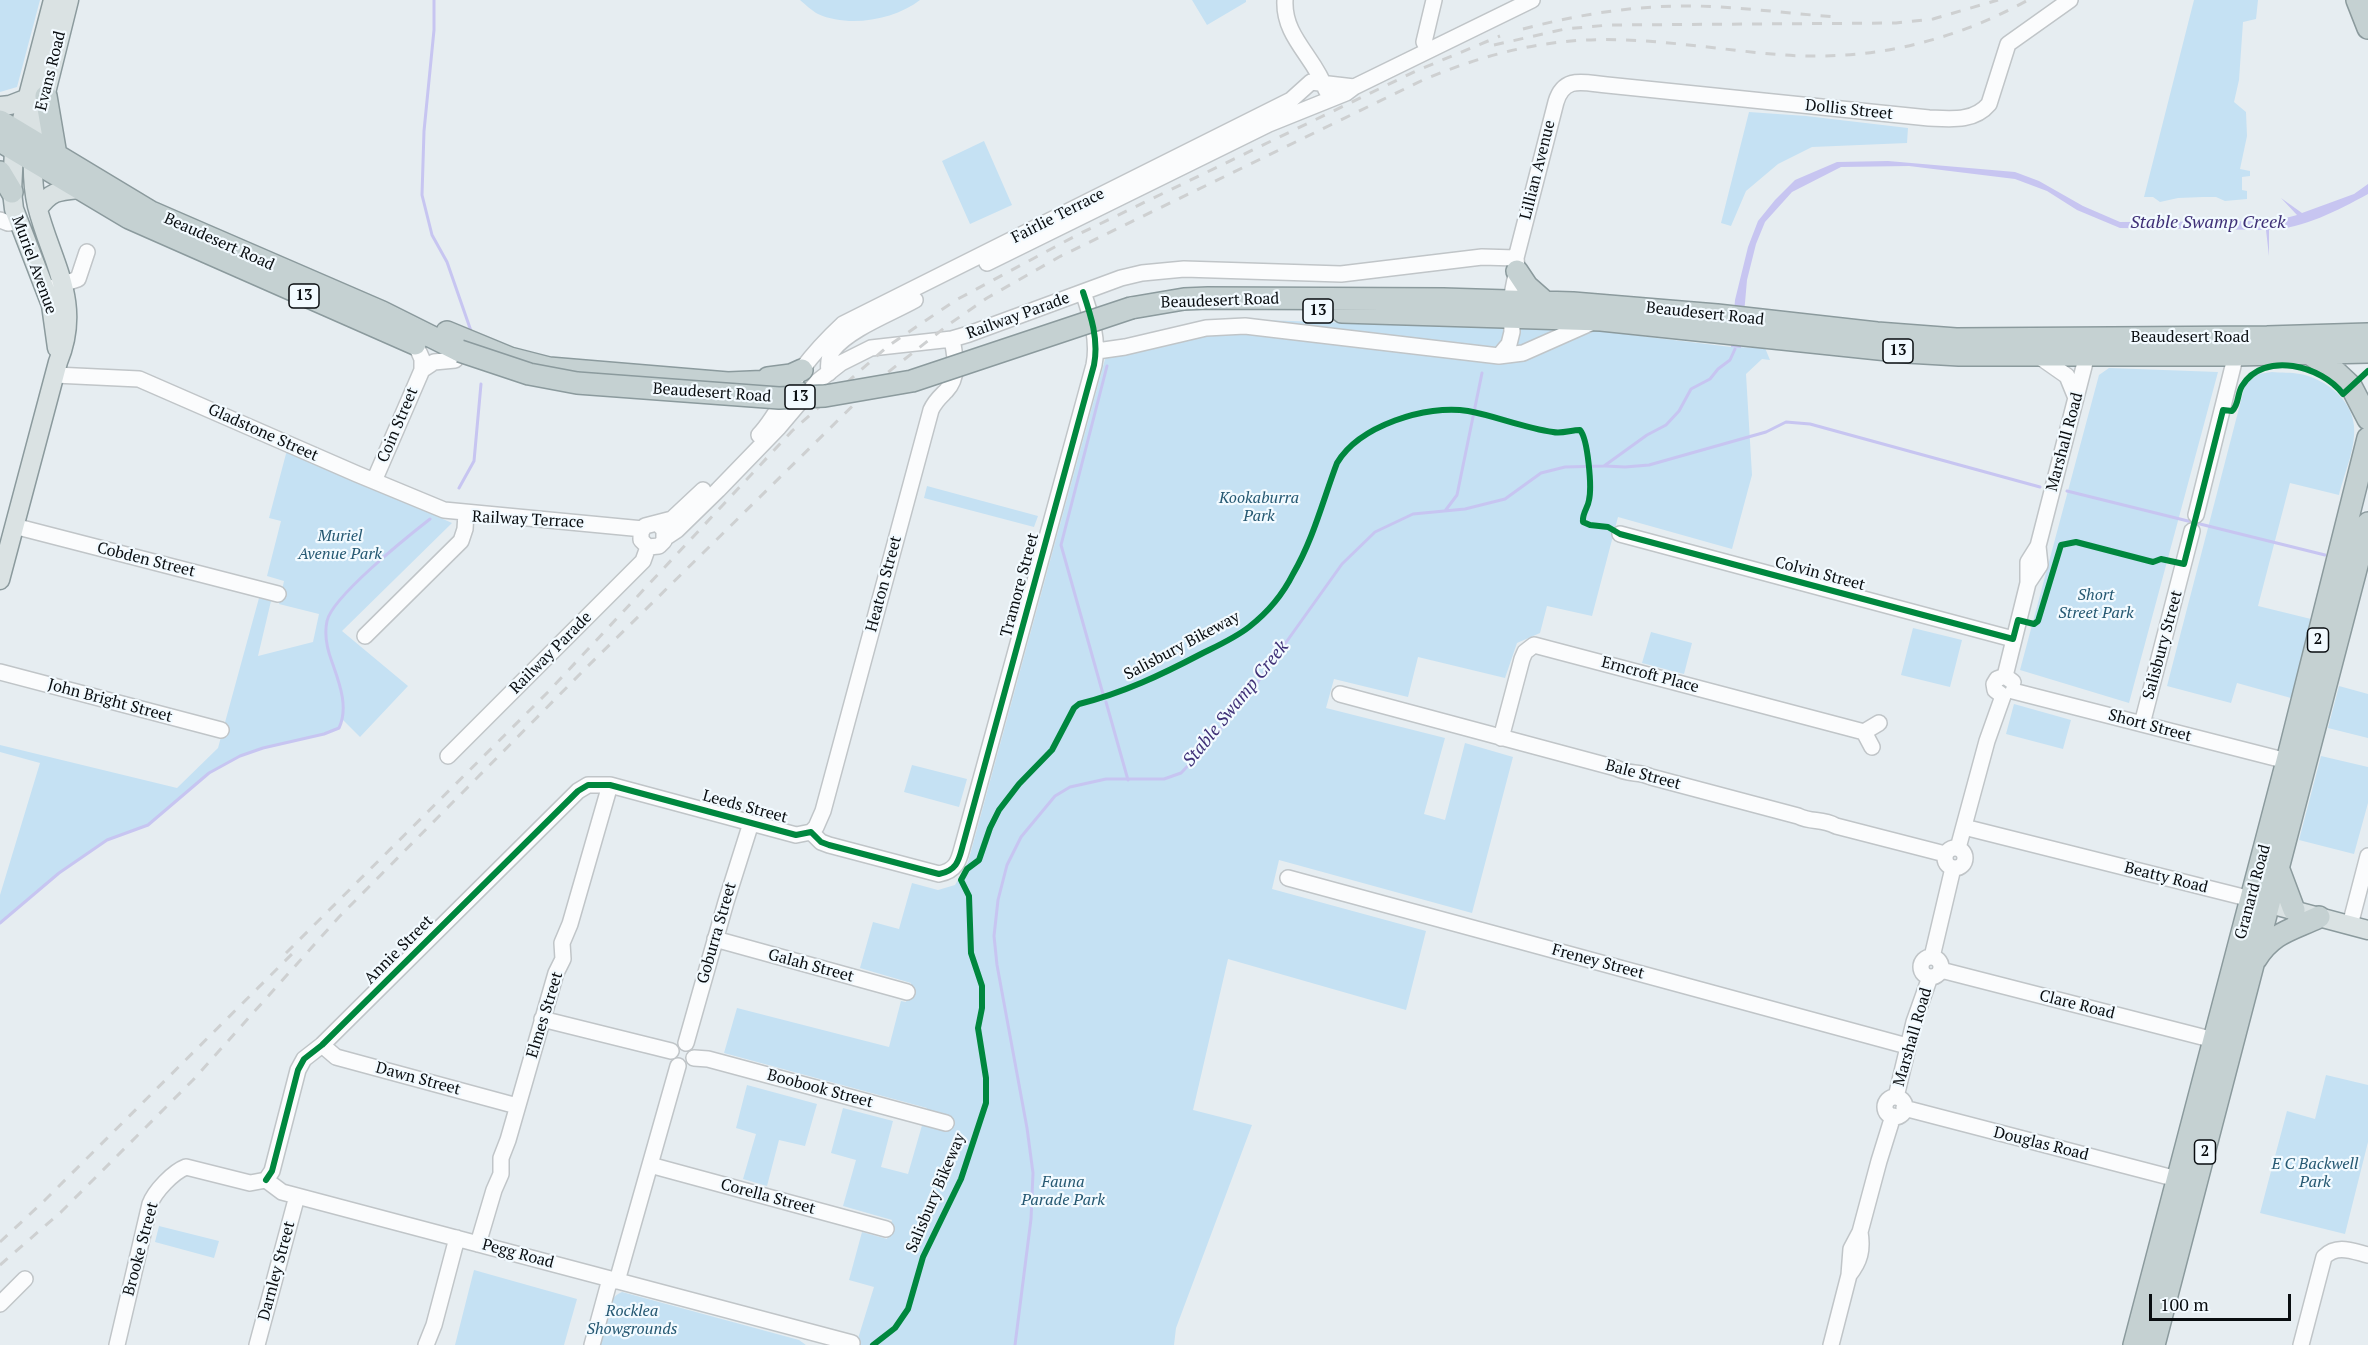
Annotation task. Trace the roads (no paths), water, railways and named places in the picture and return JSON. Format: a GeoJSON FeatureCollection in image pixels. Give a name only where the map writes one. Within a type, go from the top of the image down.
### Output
{"type":"FeatureCollection","features":[{"type":"Feature","properties":{"kind":"highway"},"geometry":{"type":"LineString","coordinates":[[2356,0],[2368,28]]}},
{"type":"Feature","properties":{"kind":"highway"},"geometry":{"type":"LineString","coordinates":[[37,97],[56,155]]}},
{"type":"Feature","properties":{"kind":"highway","name":"Beaudesert Road"},"geometry":{"type":"LineString","coordinates":[[0,121],[20,145],[79,189],[136,222],[415,344],[534,387],[584,394],[738,407],[826,406],[873,400],[912,392],[1133,313],[1216,308],[1507,309],[1601,320],[1716,323]]}},
{"type":"Feature","properties":{"kind":"highway","name":"Beaudesert Road"},"geometry":{"type":"LineString","coordinates":[[20,145],[56,155],[152,212],[382,312],[459,358]]}},
{"type":"Feature","properties":{"kind":"highway"},"geometry":{"type":"LineString","coordinates":[[0,172],[12,192]]}},
{"type":"Feature","properties":{"kind":"highway"},"geometry":{"type":"LineString","coordinates":[[1516,264],[1527,286],[1544,301]]}},
{"type":"Feature","properties":{"kind":"highway","name":"Beaudesert Road"},"geometry":{"type":"LineString","coordinates":[[1507,309],[1544,301],[1761,328],[1907,352],[2036,355],[2089,346]]}},
{"type":"Feature","properties":{"kind":"highway"},"geometry":{"type":"LineString","coordinates":[[382,312],[393,309],[510,358],[549,368],[728,383],[779,382],[796,387]]}},
{"type":"Feature","properties":{"kind":"highway","name":"Beaudesert Road"},"geometry":{"type":"LineString","coordinates":[[1761,328],[2089,346],[2238,346],[2310,354],[2368,352]]}},
{"type":"Feature","properties":{"kind":"highway","name":"Beaudesert Road"},"geometry":{"type":"LineString","coordinates":[[2238,346],[2364,330]]}},
{"type":"Feature","properties":{"kind":"highway"},"geometry":{"type":"LineString","coordinates":[[2310,354],[2336,372],[2351,386],[2368,419]]}},
{"type":"Feature","properties":{"kind":"highway"},"geometry":{"type":"LineString","coordinates":[[680,379],[686,385],[778,392],[796,387]]}},
{"type":"Feature","properties":{"kind":"highway","name":"Granard Road"},"geometry":{"type":"LineString","coordinates":[[2134,1345],[2214,1040],[2259,901],[2287,761],[2368,438]]}},
{"type":"Feature","properties":{"kind":"highway","name":"Granard Road"},"geometry":{"type":"LineString","coordinates":[[2154,1345],[2255,959],[2259,901],[2279,870],[2368,523]]}},
{"type":"Feature","properties":{"kind":"highway"},"geometry":{"type":"LineString","coordinates":[[2279,870],[2294,910]]}},
{"type":"Feature","properties":{"kind":"highway"},"geometry":{"type":"LineString","coordinates":[[2255,959],[2268,942],[2279,934],[2319,917]]}},
{"type":"Feature","properties":{"kind":"main road","name":"Evans Road"},"geometry":{"type":"LineString","coordinates":[[37,97],[53,0]]}},
{"type":"Feature","properties":{"kind":"main road","name":"Evans Road"},"geometry":{"type":"LineString","coordinates":[[20,145],[69,0]]}},
{"type":"Feature","properties":{"kind":"main road"},"geometry":{"type":"LineString","coordinates":[[0,106],[37,97]]}},
{"type":"Feature","properties":{"kind":"main road","name":"Muriel Avenue"},"geometry":{"type":"LineString","coordinates":[[20,145],[12,192],[19,222],[55,322],[57,369]]}},
{"type":"Feature","properties":{"kind":"main road","name":"Muriel Avenue"},"geometry":{"type":"LineString","coordinates":[[0,580],[66,343],[68,317],[64,284],[38,209],[20,145]]}},
{"type":"Feature","properties":{"kind":"main road"},"geometry":{"type":"LineString","coordinates":[[38,209],[48,196],[54,193],[79,189]]}},
{"type":"Feature","properties":{"kind":"main road","name":"Beatty Road"},"geometry":{"type":"LineString","coordinates":[[2259,901],[2368,930]]}},
{"type":"Feature","properties":{"kind":"street"},"geometry":{"type":"LineString","coordinates":[[1285,0],[1287,22],[1291,33],[1323,82],[1326,93],[1324,101]]}},
{"type":"Feature","properties":{"kind":"street"},"geometry":{"type":"LineString","coordinates":[[1428,49],[1425,42],[1434,0]]}},
{"type":"Feature","properties":{"kind":"street","name":"Fairlie Terrace"},"geometry":{"type":"LineString","coordinates":[[796,387],[836,339],[1269,124],[1346,93],[1428,49],[1532,0]]}},
{"type":"Feature","properties":{"kind":"street","name":"Dollis Street"},"geometry":{"type":"LineString","coordinates":[[1565,84],[1578,82],[1929,118],[1971,117],[1983,112],[1989,104],[2008,44],[2070,0]]}},
{"type":"Feature","properties":{"kind":"street"},"geometry":{"type":"LineString","coordinates":[[1303,52],[1307,70],[1306,84],[1323,82],[1354,87]]}},
{"type":"Feature","properties":{"kind":"street","name":"Fairlie Terrace"},"geometry":{"type":"LineString","coordinates":[[829,373],[830,356],[843,324],[1291,100],[1301,93],[1306,84]]}},
{"type":"Feature","properties":{"kind":"street","name":"Lillian Avenue"},"geometry":{"type":"LineString","coordinates":[[1507,309],[1558,92],[1565,84]]}},
{"type":"Feature","properties":{"kind":"street"},"geometry":{"type":"LineString","coordinates":[[0,220],[8,223],[19,222]]}},
{"type":"Feature","properties":{"kind":"street"},"geometry":{"type":"LineString","coordinates":[[45,290],[80,276],[87,252]]}},
{"type":"Feature","properties":{"kind":"street","name":"Railway Parade"},"geometry":{"type":"LineString","coordinates":[[662,531],[677,530],[779,427],[796,387],[829,373],[841,363],[871,348],[952,339],[1121,278],[1162,270],[1341,274],[1493,256],[1516,264]]}},
{"type":"Feature","properties":{"kind":"street","name":"Tramore Street"},"geometry":{"type":"LineString","coordinates":[[939,874],[949,872],[956,866],[964,841],[1097,351],[1092,320],[1083,292]]}},
{"type":"Feature","properties":{"kind":"street"},"geometry":{"type":"LineString","coordinates":[[1499,356],[1509,344],[1512,332],[1507,309]]}},
{"type":"Feature","properties":{"kind":"street","name":"Beaudesert Road"},"geometry":{"type":"LineString","coordinates":[[1097,351],[1125,347],[1206,328],[1245,326],[1499,356],[1523,352],[1601,320]]}},
{"type":"Feature","properties":{"kind":"street"},"geometry":{"type":"LineString","coordinates":[[836,339],[871,348]]}},
{"type":"Feature","properties":{"kind":"street","name":"Heaton Street"},"geometry":{"type":"LineString","coordinates":[[811,832],[816,827],[823,811],[931,410],[936,400],[948,389],[954,377],[956,366],[952,339]]}},
{"type":"Feature","properties":{"kind":"street","name":"Coin Street"},"geometry":{"type":"LineString","coordinates":[[374,481],[422,370],[422,359],[415,344]]}},
{"type":"Feature","properties":{"kind":"street","name":"Marshall Road"},"geometry":{"type":"LineString","coordinates":[[2008,693],[2013,681],[2006,676],[2013,639],[2028,583],[2040,565],[2038,546],[2089,346]]}},
{"type":"Feature","properties":{"kind":"street"},"geometry":{"type":"LineString","coordinates":[[2196,515],[2238,346]]}},
{"type":"Feature","properties":{"kind":"street"},"geometry":{"type":"LineString","coordinates":[[2036,355],[2067,376],[2076,398]]}},
{"type":"Feature","properties":{"kind":"street","name":"Coin Street"},"geometry":{"type":"LineString","coordinates":[[422,370],[434,362],[459,358]]}},
{"type":"Feature","properties":{"kind":"street","name":"Gladstone Street"},"geometry":{"type":"LineString","coordinates":[[57,369],[139,379],[432,505],[466,513]]}},
{"type":"Feature","properties":{"kind":"street","name":"Railway Terrace"},"geometry":{"type":"LineString","coordinates":[[365,636],[460,541],[465,529],[466,513],[643,529]]}},
{"type":"Feature","properties":{"kind":"street"},"geometry":{"type":"LineString","coordinates":[[651,523],[662,531],[659,546],[648,547],[641,540],[643,529],[651,523]]}},
{"type":"Feature","properties":{"kind":"street","name":"Cobden Street"},"geometry":{"type":"LineString","coordinates":[[14,526],[278,594]]}},
{"type":"Feature","properties":{"kind":"street","name":"Salisbury Street"},"geometry":{"type":"LineString","coordinates":[[2142,724],[2192,531]]}},
{"type":"Feature","properties":{"kind":"street","name":"Colvin Street"},"geometry":{"type":"LineString","coordinates":[[1620,534],[2013,639]]}},
{"type":"Feature","properties":{"kind":"street","name":"Railway Parade"},"geometry":{"type":"LineString","coordinates":[[448,756],[643,561],[648,547]]}},
{"type":"Feature","properties":{"kind":"street","name":"Erncroft Place"},"geometry":{"type":"LineString","coordinates":[[1501,738],[1522,659],[1525,652],[1534,645],[1864,732]]}},
{"type":"Feature","properties":{"kind":"street","name":"John Bright Street"},"geometry":{"type":"LineString","coordinates":[[0,672],[221,730]]}},
{"type":"Feature","properties":{"kind":"street"},"geometry":{"type":"LineString","coordinates":[[1952,851],[1964,827],[1987,741],[2008,693]]}},
{"type":"Feature","properties":{"kind":"street","name":"Short Street"},"geometry":{"type":"LineString","coordinates":[[2008,693],[2287,761]]}},
{"type":"Feature","properties":{"kind":"street","name":"Bale Street"},"geometry":{"type":"LineString","coordinates":[[1340,694],[1616,768],[1627,774],[1642,772],[1651,777],[1798,816],[1810,822],[1825,820],[1836,826],[1952,851]]}},
{"type":"Feature","properties":{"kind":"street"},"geometry":{"type":"LineString","coordinates":[[1872,747],[1864,732],[1879,723]]}},
{"type":"Feature","properties":{"kind":"street","name":"Annie Street"},"geometry":{"type":"LineString","coordinates":[[266,1180],[272,1171],[301,1064],[578,791],[588,785],[610,785]]}},
{"type":"Feature","properties":{"kind":"street","name":"Leeds Street"},"geometry":{"type":"LineString","coordinates":[[610,785],[796,835],[811,832],[821,842],[829,845],[939,874]]}},
{"type":"Feature","properties":{"kind":"street","name":"Elmes Street"},"geometry":{"type":"LineString","coordinates":[[478,1244],[501,1174],[501,1155],[508,1140],[556,973],[563,959],[562,939],[570,924],[610,785]]}},
{"type":"Feature","properties":{"kind":"street","name":"Goburra Street"},"geometry":{"type":"LineString","coordinates":[[686,1044],[751,823]]}},
{"type":"Feature","properties":{"kind":"street","name":"Beatty Road"},"geometry":{"type":"LineString","coordinates":[[1964,827],[2259,901]]}},
{"type":"Feature","properties":{"kind":"street","name":"Marshall Road"},"geometry":{"type":"LineString","coordinates":[[1832,1345],[1849,1275],[1859,1260],[1862,1250],[1860,1233],[1878,1161],[1898,1107],[1907,1046],[1934,968],[1953,868],[1960,867],[1964,862],[1963,852],[1952,851]]}},
{"type":"Feature","properties":{"kind":"street"},"geometry":{"type":"LineString","coordinates":[[2350,925],[2368,856]]}},
{"type":"Feature","properties":{"kind":"street","name":"Freney Street"},"geometry":{"type":"LineString","coordinates":[[1288,878],[1907,1046]]}},
{"type":"Feature","properties":{"kind":"street","name":"Galah Street"},"geometry":{"type":"LineString","coordinates":[[716,939],[908,992]]}},
{"type":"Feature","properties":{"kind":"street","name":"Clare Road"},"geometry":{"type":"LineString","coordinates":[[1934,968],[2214,1040]]}},
{"type":"Feature","properties":{"kind":"street"},"geometry":{"type":"LineString","coordinates":[[542,1018],[671,1051]]}},
{"type":"Feature","properties":{"kind":"street"},"geometry":{"type":"LineString","coordinates":[[686,1044],[694,1051],[694,1058],[686,1066],[678,1066],[673,1062],[671,1051],[676,1045],[686,1044]]}},
{"type":"Feature","properties":{"kind":"street","name":"Dawn Street"},"geometry":{"type":"LineString","coordinates":[[322,1045],[336,1057],[517,1107]]}},
{"type":"Feature","properties":{"kind":"street","name":"Boobook Street"},"geometry":{"type":"LineString","coordinates":[[694,1058],[708,1059],[946,1123]]}},
{"type":"Feature","properties":{"kind":"street"},"geometry":{"type":"LineString","coordinates":[[592,1345],[650,1165],[678,1066]]}},
{"type":"Feature","properties":{"kind":"street","name":"Douglas Road"},"geometry":{"type":"LineString","coordinates":[[1898,1107],[2177,1179]]}},
{"type":"Feature","properties":{"kind":"street","name":"Corella Street"},"geometry":{"type":"LineString","coordinates":[[650,1165],[886,1229]]}},
{"type":"Feature","properties":{"kind":"street","name":"Pegg Road"},"geometry":{"type":"LineString","coordinates":[[186,1167],[250,1183],[266,1180],[278,1190],[297,1196],[852,1343]]}},
{"type":"Feature","properties":{"kind":"street","name":"Brooke Street"},"geometry":{"type":"LineString","coordinates":[[117,1345],[152,1198],[179,1170],[186,1167]]}},
{"type":"Feature","properties":{"kind":"street","name":"Darnley Street"},"geometry":{"type":"LineString","coordinates":[[257,1345],[297,1196]]}},
{"type":"Feature","properties":{"kind":"street"},"geometry":{"type":"LineString","coordinates":[[426,1345],[434,1325],[457,1238]]}},
{"type":"Feature","properties":{"kind":"street"},"geometry":{"type":"LineString","coordinates":[[2301,1345],[2324,1257],[2331,1251],[2343,1249],[2368,1255]]}},
{"type":"Feature","properties":{"kind":"street"},"geometry":{"type":"LineString","coordinates":[[0,1304],[25,1279]]}},
{"type":"Feature","properties":{"kind":"water"},"geometry":{"type":"Polygon","coordinates":[[[1888,161],[2015,172],[2039,181],[2083,206],[2120,222],[2275,221],[2297,215],[2281,198],[2302,213],[2354,194],[2368,184],[2368,194],[2308,222],[2269,230],[2269,256],[2266,230],[2120,228],[2077,210],[2047,191],[2015,179],[1909,166],[1841,167],[1792,192],[1765,222],[1756,244],[1747,280],[1741,348],[1731,347],[1735,300],[1748,247],[1758,221],[1775,200],[1795,180],[1837,162],[1888,161]]]}},
{"type":"Feature","properties":{"kind":"waterway"},"geometry":{"type":"LineString","coordinates":[[434,0],[434,30],[424,131],[422,195],[432,235],[447,262],[471,331]]}},
{"type":"Feature","properties":{"kind":"waterway","name":"Stable Swamp Creek"},"geometry":{"type":"LineString","coordinates":[[1015,1345],[1031,1219],[1033,1173],[994,936],[998,900],[1007,865],[1021,837],[1055,796],[1070,787],[1106,779],[1164,779],[1181,773],[1206,747],[1252,690],[1342,564],[1375,532],[1413,514],[1465,509],[1505,499],[1541,473],[1565,467],[1604,466],[1647,435],[1666,425],[1679,411],[1691,389],[1710,379],[1730,360],[1735,349]]}},
{"type":"Feature","properties":{"kind":"waterway"},"geometry":{"type":"LineString","coordinates":[[1103,694],[1061,545],[1107,366]]}},
{"type":"Feature","properties":{"kind":"waterway"},"geometry":{"type":"LineString","coordinates":[[1445,511],[1457,495],[1482,373]]}},
{"type":"Feature","properties":{"kind":"waterway"},"geometry":{"type":"LineString","coordinates":[[459,488],[474,461],[481,384]]}},
{"type":"Feature","properties":{"kind":"waterway"},"geometry":{"type":"LineString","coordinates":[[1605,466],[1649,465],[1766,432],[1786,422],[1810,424],[2040,487]]}},
{"type":"Feature","properties":{"kind":"waterway"},"geometry":{"type":"LineString","coordinates":[[2067,491],[2325,555]]}},
{"type":"Feature","properties":{"kind":"waterway"},"geometry":{"type":"LineString","coordinates":[[0,923],[59,873],[107,840],[148,825],[209,773],[240,756],[263,748],[324,734],[339,728],[343,703],[327,647],[327,621],[332,610],[356,583],[430,519]]}},
{"type":"Feature","properties":{"kind":"waterway"},"geometry":{"type":"LineString","coordinates":[[1106,702],[1128,780]]}},
{"type":"Feature","properties":{"kind":"railway"},"geometry":{"type":"LineString","coordinates":[[1494,45],[1565,29],[1609,25],[1896,23],[1933,19],[1998,0]]}},
{"type":"Feature","properties":{"kind":"railway"},"geometry":{"type":"LineString","coordinates":[[0,1265],[61,1212],[193,1080],[339,917],[587,667],[882,377],[948,325],[987,298],[1059,257],[1423,80],[1482,58],[1543,44],[1585,40],[1635,40],[1784,55],[1848,55],[1910,46],[1940,37],[1999,15],[2028,0]]}},
{"type":"Feature","properties":{"kind":"railway"},"geometry":{"type":"LineString","coordinates":[[1523,29],[1609,12],[1674,6],[1731,8],[1838,17]]}},
{"type":"Feature","properties":{"kind":"railway"},"geometry":{"type":"LineString","coordinates":[[286,953],[548,692],[792,431],[888,346],[956,300],[1079,234],[1416,71],[1500,36]]}},
{"type":"Feature","properties":{"kind":"railway"},"geometry":{"type":"LineString","coordinates":[[0,1242],[297,949]]}},
{"type":"Feature","properties":{"kind":"park label","name":"Kookaburra Park"},"geometry":{"type":"Point","coordinates":[1259,507]}},
{"type":"Feature","properties":{"kind":"park label","name":"Muriel Avenue Park"},"geometry":{"type":"Point","coordinates":[340,545]}},
{"type":"Feature","properties":{"kind":"park label","name":"Short Street Park"},"geometry":{"type":"Point","coordinates":[2096,604]}},
{"type":"Feature","properties":{"kind":"park label","name":"E C Backwell Park"},"geometry":{"type":"Point","coordinates":[2315,1173]}},
{"type":"Feature","properties":{"kind":"park label","name":"Fauna Parade Park"},"geometry":{"type":"Point","coordinates":[1063,1191]}},
{"type":"Feature","properties":{"kind":"park label","name":"Rocklea Showgrounds"},"geometry":{"type":"Point","coordinates":[632,1320]}}]}
